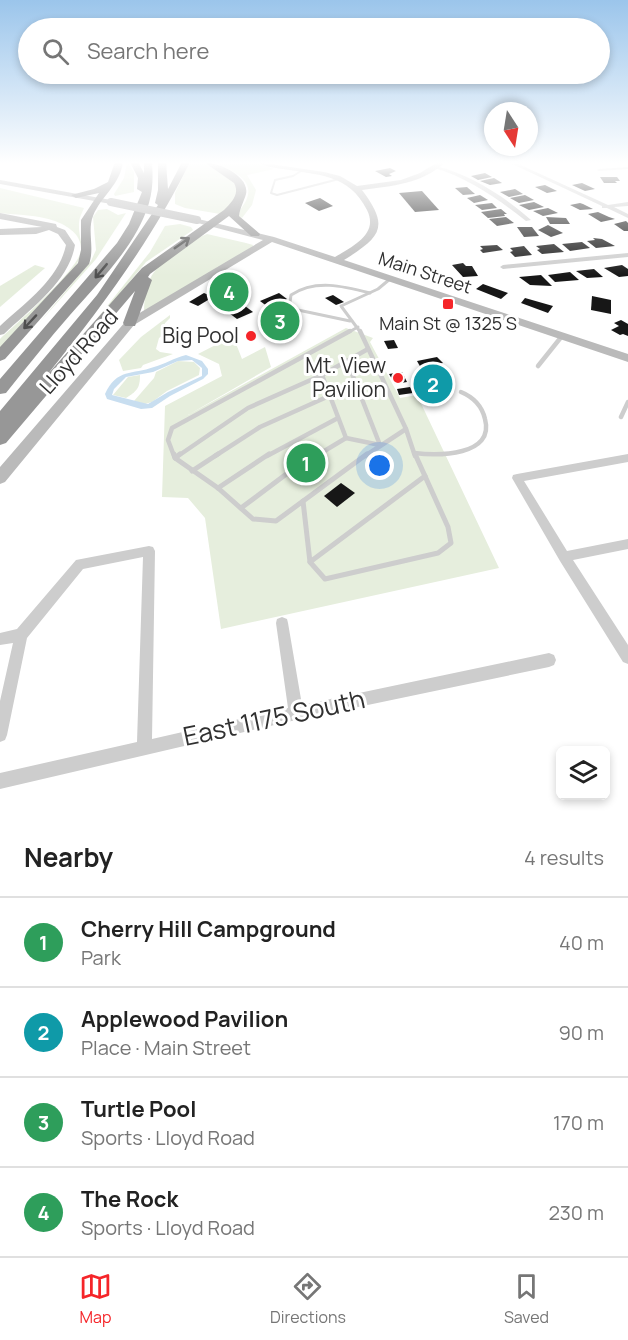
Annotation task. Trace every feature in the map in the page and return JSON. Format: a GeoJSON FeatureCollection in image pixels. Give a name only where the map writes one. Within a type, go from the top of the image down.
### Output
{"type":"FeatureCollection","features":[{"type":"Feature","properties":{"kind":"highway"},"geometry":{"type":"LineString","coordinates":[[134,223],[139,200]]}},
{"type":"Feature","properties":{"kind":"highway"},"geometry":{"type":"LineString","coordinates":[[0,388],[107,264],[134,223],[144,200]]}},
{"type":"Feature","properties":{"kind":"highway"},"geometry":{"type":"LineString","coordinates":[[150,229],[160,200]]}},
{"type":"Feature","properties":{"kind":"highway"},"geometry":{"type":"LineString","coordinates":[[0,422],[130,261],[168,200]]}},
{"type":"Feature","properties":{"kind":"highway"},"geometry":{"type":"LineString","coordinates":[[0,356],[83,264],[89,248],[86,222],[88,214],[105,201]]}},
{"type":"Feature","properties":{"kind":"highway"},"geometry":{"type":"LineString","coordinates":[[0,439],[152,267],[238,201]]}},
{"type":"Feature","properties":{"kind":"highway"},"geometry":{"type":"LineString","coordinates":[[238,201],[234,217],[255,234]]}},
{"type":"Feature","properties":{"kind":"highway"},"geometry":{"type":"LineString","coordinates":[[130,324],[136,312],[138,297],[152,267]]}},
{"type":"Feature","properties":{"kind":"street"},"geometry":{"type":"LineString","coordinates":[[101,200],[105,201]]}},
{"type":"Feature","properties":{"kind":"street"},"geometry":{"type":"LineString","coordinates":[[336,261],[367,240],[377,226],[376,218],[364,200]]}},
{"type":"Feature","properties":{"kind":"street"},"geometry":{"type":"LineString","coordinates":[[502,200],[528,220]]}},
{"type":"Feature","properties":{"kind":"street"},"geometry":{"type":"LineString","coordinates":[[590,200],[628,216]]}},
{"type":"Feature","properties":{"kind":"street","name":"Main Street"},"geometry":{"type":"LineString","coordinates":[[105,201],[255,234],[628,358]]}},
{"type":"Feature","properties":{"kind":"street"},"geometry":{"type":"LineString","coordinates":[[604,207],[628,204]]}},
{"type":"Feature","properties":{"kind":"street"},"geometry":{"type":"LineString","coordinates":[[0,216],[26,218],[54,226],[68,238],[71,248],[69,261],[0,332]]}},
{"type":"Feature","properties":{"kind":"street"},"geometry":{"type":"LineString","coordinates":[[0,232],[36,231],[54,226]]}},
{"type":"Feature","properties":{"kind":"street","name":"Lloyd Road"},"geometry":{"type":"LineString","coordinates":[[0,478],[84,375],[130,324],[271,239]]}},
{"type":"Feature","properties":{"kind":"street"},"geometry":{"type":"LineString","coordinates":[[504,267],[628,255]]}},
{"type":"Feature","properties":{"kind":"street"},"geometry":{"type":"LineString","coordinates":[[628,458],[517,478],[628,657]]}},
{"type":"Feature","properties":{"kind":"street"},"geometry":{"type":"LineString","coordinates":[[564,557],[628,544]]}},
{"type":"Feature","properties":{"kind":"street"},"geometry":{"type":"LineString","coordinates":[[0,735],[21,635],[80,564],[149,551],[144,747]]}},
{"type":"Feature","properties":{"kind":"street"},"geometry":{"type":"LineString","coordinates":[[282,623],[296,713]]}},
{"type":"Feature","properties":{"kind":"street"},"geometry":{"type":"LineString","coordinates":[[0,639],[21,635]]}},
{"type":"Feature","properties":{"kind":"street","name":"East 1175 South"},"geometry":{"type":"LineString","coordinates":[[0,781],[296,713],[549,660]]}},
{"type":"Feature","properties":{"kind":"lane"},"geometry":{"type":"LineString","coordinates":[[303,501],[310,562],[325,579],[438,553],[452,543],[448,527],[414,453],[406,429],[358,327],[351,322],[341,306],[370,293],[390,279]]}},
{"type":"Feature","properties":{"kind":"lane"},"geometry":{"type":"LineString","coordinates":[[351,322],[298,310],[290,302],[291,296],[297,290],[323,286],[350,287],[370,293]]}},
{"type":"Feature","properties":{"kind":"lane"},"geometry":{"type":"LineString","coordinates":[[358,327],[172,428],[168,440],[175,458],[218,488],[253,519],[276,521],[380,445],[406,429]]}},
{"type":"Feature","properties":{"kind":"lane"},"geometry":{"type":"LineString","coordinates":[[538,366],[562,336]]}},
{"type":"Feature","properties":{"kind":"lane"},"geometry":{"type":"LineString","coordinates":[[175,458],[248,408],[322,375],[368,349]]}},
{"type":"Feature","properties":{"kind":"lane"},"geometry":{"type":"LineString","coordinates":[[347,361],[380,445]]}},
{"type":"Feature","properties":{"kind":"lane"},"geometry":{"type":"LineString","coordinates":[[322,375],[346,438]]}},
{"type":"Feature","properties":{"kind":"lane"},"geometry":{"type":"LineString","coordinates":[[414,453],[440,456],[455,453],[474,447],[482,439],[488,429],[486,419],[471,396],[461,392]]}},
{"type":"Feature","properties":{"kind":"lane"},"geometry":{"type":"LineString","coordinates":[[192,471],[260,427],[329,396]]}},
{"type":"Feature","properties":{"kind":"lane"},"geometry":{"type":"LineString","coordinates":[[621,417],[628,402]]}},
{"type":"Feature","properties":{"kind":"lane"},"geometry":{"type":"LineString","coordinates":[[218,488],[276,450],[338,418]]}},
{"type":"Feature","properties":{"kind":"lane"},"geometry":{"type":"LineString","coordinates":[[241,508],[289,472],[346,438],[380,445]]}},
{"type":"Feature","properties":{"kind":"lane"},"geometry":{"type":"LineString","coordinates":[[310,562],[424,476]]}},
{"type":"Feature","properties":{"kind":"green space"},"geometry":{"type":"Polygon","coordinates":[[[0,200],[51,200],[84,208],[79,223],[82,249],[75,267],[0,348],[0,339],[33,309],[70,270],[78,259],[81,245],[77,236],[69,228],[55,221],[0,213],[0,200]]]}},
{"type":"Feature","properties":{"kind":"green space"},"geometry":{"type":"Polygon","coordinates":[[[175,200],[235,200],[220,214],[175,204],[175,200]]]}},
{"type":"Feature","properties":{"kind":"green space"},"geometry":{"type":"Polygon","coordinates":[[[246,200],[253,200],[242,218],[239,213],[246,200]]]}},
{"type":"Feature","properties":{"kind":"green space"},"geometry":{"type":"Polygon","coordinates":[[[107,209],[118,215],[126,213],[96,259],[39,323],[91,261],[96,250],[93,217],[98,210],[107,209]]]}},
{"type":"Feature","properties":{"kind":"green space"},"geometry":{"type":"Polygon","coordinates":[[[180,224],[191,227],[193,230],[146,262],[51,377],[150,252],[165,226],[180,224]]]}},
{"type":"Feature","properties":{"kind":"green space"},"geometry":{"type":"Polygon","coordinates":[[[207,234],[253,245],[252,248],[144,312],[148,283],[152,275],[165,260],[182,247],[207,234]]]}},
{"type":"Feature","properties":{"kind":"green space"},"geometry":{"type":"Polygon","coordinates":[[[35,265],[45,268],[0,307],[0,286],[35,265]]]}},
{"type":"Feature","properties":{"kind":"green space"},"geometry":{"type":"Polygon","coordinates":[[[170,315],[156,349],[173,354],[143,365],[141,368],[123,371],[119,360],[141,337],[170,315]]]}},
{"type":"Feature","properties":{"kind":"green space"},"geometry":{"type":"Polygon","coordinates":[[[346,328],[373,338],[370,342],[400,398],[417,395],[499,568],[221,629],[205,518],[188,498],[162,497],[165,406],[222,376],[219,364],[198,354],[233,336],[242,359],[265,347],[271,367],[188,415],[346,328]]]}},
{"type":"Feature","properties":{"kind":"green space"},"geometry":{"type":"Polygon","coordinates":[[[178,361],[194,362],[200,368],[199,375],[167,391],[152,402],[145,404],[134,401],[154,378],[156,372],[178,361]]]}},
{"type":"Feature","properties":{"kind":"green space"},"geometry":{"type":"Polygon","coordinates":[[[140,375],[137,389],[133,393],[126,398],[113,395],[128,377],[140,375]]]}},
{"type":"Feature","properties":{"kind":"water"},"geometry":{"type":"Polygon","coordinates":[[[186,355],[202,361],[208,369],[208,374],[152,408],[141,409],[107,399],[105,394],[120,376],[158,366],[186,355]],[[192,360],[178,361],[153,372],[126,377],[114,389],[112,395],[148,404],[202,376],[202,368],[192,360]]]}},
{"type":"Feature","properties":{"kind":"building"},"geometry":{"type":"Polygon","coordinates":[[[324,200],[333,206],[319,211],[305,203],[324,200]]]}},
{"type":"Feature","properties":{"kind":"building"},"geometry":{"type":"Polygon","coordinates":[[[405,200],[430,200],[439,210],[415,212],[405,200]]]}},
{"type":"Feature","properties":{"kind":"building"},"geometry":{"type":"Polygon","coordinates":[[[470,200],[487,200],[474,203],[470,200]]]}},
{"type":"Feature","properties":{"kind":"building"},"geometry":{"type":"Polygon","coordinates":[[[514,200],[533,200],[519,203],[514,200]]]}},
{"type":"Feature","properties":{"kind":"building"},"geometry":{"type":"Polygon","coordinates":[[[534,202],[544,207],[529,210],[519,205],[534,202]]]}},
{"type":"Feature","properties":{"kind":"building"},"geometry":{"type":"Polygon","coordinates":[[[492,203],[497,208],[482,210],[475,205],[492,203]]]}},
{"type":"Feature","properties":{"kind":"building"},"geometry":{"type":"Polygon","coordinates":[[[580,203],[593,209],[580,210],[570,205],[580,203]]]}},
{"type":"Feature","properties":{"kind":"building"},"geometry":{"type":"Polygon","coordinates":[[[548,208],[558,213],[543,216],[533,211],[548,208]]]}},
{"type":"Feature","properties":{"kind":"building"},"geometry":{"type":"Polygon","coordinates":[[[501,209],[507,214],[504,214],[505,216],[488,218],[481,212],[501,209]]]}},
{"type":"Feature","properties":{"kind":"building"},"geometry":{"type":"Polygon","coordinates":[[[598,212],[615,219],[601,222],[588,214],[598,212]]]}},
{"type":"Feature","properties":{"kind":"building"},"geometry":{"type":"Polygon","coordinates":[[[506,217],[514,223],[497,226],[489,219],[506,217]]]}},
{"type":"Feature","properties":{"kind":"building"},"geometry":{"type":"Polygon","coordinates":[[[546,217],[566,218],[570,224],[550,224],[546,217]]]}},
{"type":"Feature","properties":{"kind":"building"},"geometry":{"type":"Polygon","coordinates":[[[626,221],[628,231],[614,224],[626,221]]]}},
{"type":"Feature","properties":{"kind":"building"},"geometry":{"type":"Polygon","coordinates":[[[548,225],[563,233],[551,237],[538,230],[548,225]]]}},
{"type":"Feature","properties":{"kind":"building"},"geometry":{"type":"Polygon","coordinates":[[[517,227],[532,227],[539,236],[524,237],[517,227]]]}},
{"type":"Feature","properties":{"kind":"building"},"geometry":{"type":"Polygon","coordinates":[[[593,238],[602,239],[615,246],[596,248],[587,241],[595,240],[593,238]]]}},
{"type":"Feature","properties":{"kind":"building"},"geometry":{"type":"Polygon","coordinates":[[[582,242],[590,248],[570,251],[562,244],[582,242]]]}},
{"type":"Feature","properties":{"kind":"building"},"geometry":{"type":"Polygon","coordinates":[[[554,244],[564,252],[542,254],[536,246],[554,244]]]}},
{"type":"Feature","properties":{"kind":"building"},"geometry":{"type":"Polygon","coordinates":[[[497,245],[503,250],[483,253],[480,250],[483,249],[480,246],[497,245]]]}},
{"type":"Feature","properties":{"kind":"building"},"geometry":{"type":"Polygon","coordinates":[[[524,246],[532,255],[515,257],[510,252],[513,251],[510,248],[524,246]]]}},
{"type":"Feature","properties":{"kind":"building"},"geometry":{"type":"Polygon","coordinates":[[[463,263],[466,266],[472,266],[478,276],[463,277],[452,265],[463,263]]]}},
{"type":"Feature","properties":{"kind":"building"},"geometry":{"type":"Polygon","coordinates":[[[622,265],[628,269],[628,276],[619,277],[604,268],[622,265]]]}},
{"type":"Feature","properties":{"kind":"building"},"geometry":{"type":"Polygon","coordinates":[[[594,269],[603,277],[587,278],[576,271],[594,269]]]}},
{"type":"Feature","properties":{"kind":"building"},"geometry":{"type":"Polygon","coordinates":[[[570,272],[579,280],[555,282],[548,275],[570,272]]]}},
{"type":"Feature","properties":{"kind":"building"},"geometry":{"type":"Polygon","coordinates":[[[541,275],[552,286],[530,285],[519,277],[541,275]]]}},
{"type":"Feature","properties":{"kind":"building"},"geometry":{"type":"Polygon","coordinates":[[[483,284],[508,293],[501,299],[476,289],[483,284]]]}},
{"type":"Feature","properties":{"kind":"building"},"geometry":{"type":"Polygon","coordinates":[[[204,293],[213,297],[198,306],[189,302],[204,293]]]}},
{"type":"Feature","properties":{"kind":"building"},"geometry":{"type":"Polygon","coordinates":[[[279,293],[287,299],[268,307],[260,301],[279,293]]]}},
{"type":"Feature","properties":{"kind":"building"},"geometry":{"type":"Polygon","coordinates":[[[333,295],[344,302],[336,305],[325,298],[333,295]]]}},
{"type":"Feature","properties":{"kind":"building"},"geometry":{"type":"Polygon","coordinates":[[[592,296],[611,300],[611,314],[591,310],[592,296]]]}},
{"type":"Feature","properties":{"kind":"building"},"geometry":{"type":"Polygon","coordinates":[[[525,298],[553,306],[548,313],[521,303],[525,298]]]}},
{"type":"Feature","properties":{"kind":"building"},"geometry":{"type":"Polygon","coordinates":[[[245,306],[253,312],[237,319],[229,313],[245,306]]]}},
{"type":"Feature","properties":{"kind":"building"},"geometry":{"type":"Polygon","coordinates":[[[621,320],[628,324],[628,336],[611,330],[619,326],[614,323],[621,320]]]}},
{"type":"Feature","properties":{"kind":"building"},"geometry":{"type":"Polygon","coordinates":[[[394,340],[398,348],[388,349],[384,341],[394,340]]]}},
{"type":"Feature","properties":{"kind":"building"},"geometry":{"type":"Polygon","coordinates":[[[437,357],[443,363],[421,368],[417,361],[437,357]]]}},
{"type":"Feature","properties":{"kind":"building","name":"Mt. View Pavilion"},"geometry":{"type":"Polygon","coordinates":[[[402,372],[407,382],[395,384],[389,374],[402,372]]]}},
{"type":"Feature","properties":{"kind":"building"},"geometry":{"type":"Polygon","coordinates":[[[439,378],[445,387],[426,390],[421,380],[439,378]]]}},
{"type":"Feature","properties":{"kind":"building"},"geometry":{"type":"Polygon","coordinates":[[[410,387],[413,393],[399,395],[397,389],[410,387]]]}},
{"type":"Feature","properties":{"kind":"building"},"geometry":{"type":"Polygon","coordinates":[[[341,483],[355,493],[337,507],[324,496],[341,483]]]}},
{"type":"Feature","properties":{"kind":"place","name":"The Rock"},"geometry":{"type":"Point","coordinates":[229,292]}},
{"type":"Feature","properties":{"kind":"place","name":"Main St @ 1325 S"},"geometry":{"type":"Point","coordinates":[448,304]}},
{"type":"Feature","properties":{"kind":"place","name":"Turtle Pool"},"geometry":{"type":"Point","coordinates":[280,321]}},
{"type":"Feature","properties":{"kind":"place","name":"Big Pool"},"geometry":{"type":"Point","coordinates":[251,336]}},
{"type":"Feature","properties":{"kind":"place","name":"Mt. View Pavilion"},"geometry":{"type":"Point","coordinates":[398,378]}},
{"type":"Feature","properties":{"kind":"place","name":"Applewood Pavilion"},"geometry":{"type":"Point","coordinates":[433,384]}},
{"type":"Feature","properties":{"kind":"place","name":"Cherry Hill Campground"},"geometry":{"type":"Point","coordinates":[306,463]}}]}
